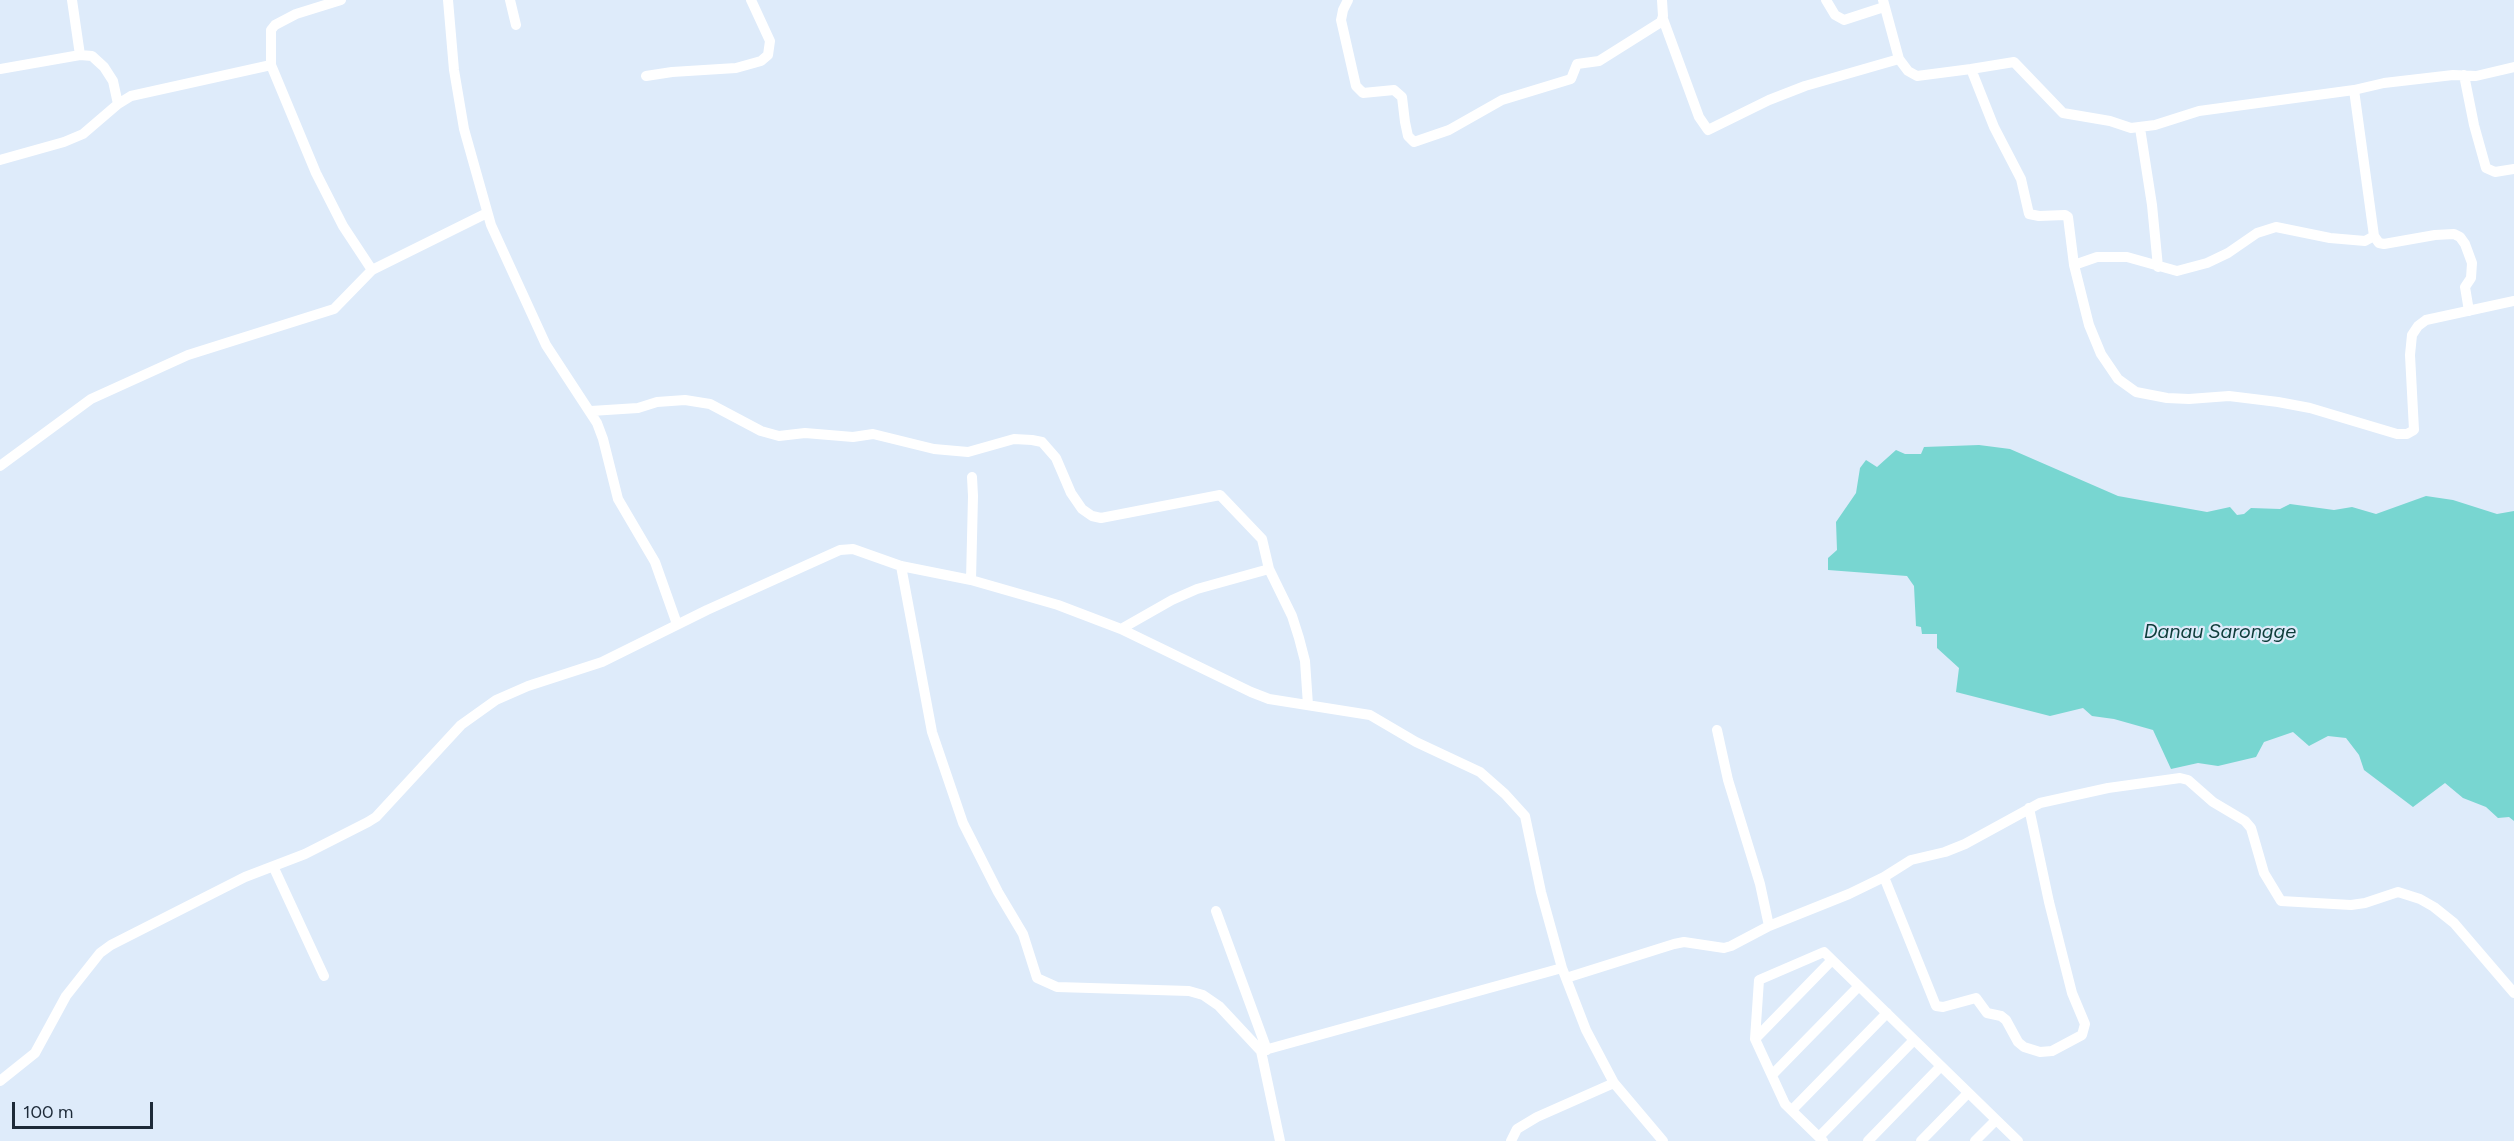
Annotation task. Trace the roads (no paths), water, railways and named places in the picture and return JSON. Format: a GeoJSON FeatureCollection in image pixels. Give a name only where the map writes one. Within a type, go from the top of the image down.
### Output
{"type":"FeatureCollection","features":[{"type":"Feature","properties":{"kind":"street"},"geometry":{"type":"LineString","coordinates":[[72,0],[80,55]]}},
{"type":"Feature","properties":{"kind":"street"},"geometry":{"type":"LineString","coordinates":[[341,0],[287,18],[275,25],[271,30],[271,65],[316,173],[343,226],[372,270]]}},
{"type":"Feature","properties":{"kind":"street"},"geometry":{"type":"LineString","coordinates":[[448,0],[454,70],[464,129],[487,213],[546,345],[591,411],[603,439],[618,499],[655,562],[677,624]]}},
{"type":"Feature","properties":{"kind":"street"},"geometry":{"type":"LineString","coordinates":[[510,0],[516,25]]}},
{"type":"Feature","properties":{"kind":"street"},"geometry":{"type":"LineString","coordinates":[[646,76],[736,68],[761,61],[768,56],[770,41],[751,0]]}},
{"type":"Feature","properties":{"kind":"street"},"geometry":{"type":"LineString","coordinates":[[1348,0],[1341,21],[1356,86],[1363,93],[1394,90],[1402,97],[1406,129],[1408,136],[1414,142],[1449,130],[1502,100],[1571,79],[1577,64],[1599,61],[1663,19]]}},
{"type":"Feature","properties":{"kind":"street"},"geometry":{"type":"LineString","coordinates":[[1662,0],[1663,19],[1699,117],[1708,130],[1769,100],[1805,86],[1899,59]]}},
{"type":"Feature","properties":{"kind":"street"},"geometry":{"type":"LineString","coordinates":[[1826,0],[1835,15],[1845,20],[1884,3],[1899,59],[1908,71],[1917,76],[2014,62],[2063,112],[2110,121],[2131,128],[2140,128],[2199,111],[2354,90],[2384,83],[2492,74],[2514,68]]}},
{"type":"Feature","properties":{"kind":"street"},"geometry":{"type":"LineString","coordinates":[[0,69],[80,55],[92,57],[104,67],[113,81],[118,104]]}},
{"type":"Feature","properties":{"kind":"street"},"geometry":{"type":"LineString","coordinates":[[0,160],[84,134],[118,104],[141,93],[271,65]]}},
{"type":"Feature","properties":{"kind":"street"},"geometry":{"type":"LineString","coordinates":[[1971,69],[1994,127],[2021,179],[2029,214],[2065,215],[2068,218],[2074,265],[2089,325],[2101,354],[2118,379],[2136,392],[2167,398],[2229,396],[2278,402],[2310,408],[2397,434],[2407,434],[2414,430],[2410,355],[2412,335],[2415,330],[2426,320],[2514,301]]}},
{"type":"Feature","properties":{"kind":"street"},"geometry":{"type":"LineString","coordinates":[[2464,75],[2486,168],[2495,172],[2514,169]]}},
{"type":"Feature","properties":{"kind":"street"},"geometry":{"type":"LineString","coordinates":[[2354,90],[2374,236],[2379,243],[2384,244],[2454,234],[2460,237],[2472,264],[2471,278],[2465,287],[2469,311]]}},
{"type":"Feature","properties":{"kind":"street"},"geometry":{"type":"LineString","coordinates":[[2140,128],[2152,205],[2158,267]]}},
{"type":"Feature","properties":{"kind":"street"},"geometry":{"type":"LineString","coordinates":[[0,466],[91,399],[188,355],[333,309],[372,270],[487,213]]}},
{"type":"Feature","properties":{"kind":"street"},"geometry":{"type":"LineString","coordinates":[[2074,265],[2089,259],[2111,256],[2127,257],[2177,271],[2207,263],[2228,253],[2257,233],[2276,227],[2360,242],[2374,236]]}},
{"type":"Feature","properties":{"kind":"street"},"geometry":{"type":"LineString","coordinates":[[591,411],[638,408],[657,402],[685,400],[710,404],[760,431],[779,436],[805,433],[853,437],[873,434],[934,449],[968,452],[1014,439],[1042,442],[1056,458],[1071,493],[1082,509],[1092,516],[1101,518],[1220,495],[1245,523],[1259,534],[1269,569],[1293,616],[1305,661],[1308,705]]}},
{"type":"Feature","properties":{"kind":"street"},"geometry":{"type":"LineString","coordinates":[[971,580],[972,477]]}},
{"type":"Feature","properties":{"kind":"street"},"geometry":{"type":"LineString","coordinates":[[0,1081],[35,1053],[66,996],[100,953],[111,945],[245,877],[305,854],[376,817],[461,725],[496,700],[528,686],[602,662],[677,624],[840,550],[864,551],[901,566],[971,580],[1058,605],[1121,629],[1251,693],[1269,699],[1379,718],[1416,742],[1480,772],[1519,807],[1524,816],[1541,892],[1564,973],[1586,1030],[1614,1083],[1662,1141]]}},
{"type":"Feature","properties":{"kind":"street"},"geometry":{"type":"LineString","coordinates":[[901,566],[932,732],[963,823],[984,866],[1023,934],[1037,978],[1057,987],[1189,990],[1203,995],[1219,1006],[1264,1050]]}},
{"type":"Feature","properties":{"kind":"street"},"geometry":{"type":"LineString","coordinates":[[1121,629],[1172,600],[1197,589],[1269,569]]}},
{"type":"Feature","properties":{"kind":"street"},"geometry":{"type":"LineString","coordinates":[[1717,729],[1728,780],[1760,884],[1769,926]]}},
{"type":"Feature","properties":{"kind":"street"},"geometry":{"type":"LineString","coordinates":[[1264,1050],[1674,944],[1684,942],[1724,948],[1731,946],[1769,926],[1832,902],[1884,877],[1911,860],[1946,852],[1965,844],[2040,803],[2108,788],[2180,778],[2188,780],[2213,802],[2245,821],[2251,828],[2264,873],[2281,901],[2351,905],[2365,903],[2398,892],[2420,899],[2454,923],[2514,993]]}},
{"type":"Feature","properties":{"kind":"street"},"geometry":{"type":"LineString","coordinates":[[1884,877],[1936,1006],[1943,1007],[1973,998],[1978,999],[1988,1013],[2001,1016],[2006,1020],[2018,1042],[2024,1047],[2040,1052],[2052,1051],[2082,1035],[2085,1024],[2072,993],[2049,902],[2029,808]]}},
{"type":"Feature","properties":{"kind":"street"},"geometry":{"type":"LineString","coordinates":[[273,866],[324,976]]}},
{"type":"Feature","properties":{"kind":"street"},"geometry":{"type":"LineString","coordinates":[[1216,911],[1264,1050],[1280,1141]]}},
{"type":"Feature","properties":{"kind":"street"},"geometry":{"type":"LineString","coordinates":[[1914,1040],[1821,1139],[1785,1104],[1755,1039],[1759,980],[1824,952],[2018,1141]]}},
{"type":"Feature","properties":{"kind":"street"},"geometry":{"type":"LineString","coordinates":[[1755,1039],[1832,960]]}},
{"type":"Feature","properties":{"kind":"street"},"geometry":{"type":"LineString","coordinates":[[1772,1075],[1859,986]]}},
{"type":"Feature","properties":{"kind":"street"},"geometry":{"type":"LineString","coordinates":[[1792,1110],[1887,1013]]}},
{"type":"Feature","properties":{"kind":"street"},"geometry":{"type":"LineString","coordinates":[[1868,1141],[1941,1066]]}},
{"type":"Feature","properties":{"kind":"street"},"geometry":{"type":"LineString","coordinates":[[1511,1141],[1517,1129],[1537,1117],[1614,1083]]}},
{"type":"Feature","properties":{"kind":"street"},"geometry":{"type":"LineString","coordinates":[[1921,1141],[1968,1093]]}},
{"type":"Feature","properties":{"kind":"street"},"geometry":{"type":"LineString","coordinates":[[1975,1141],[1996,1120]]}},
{"type":"Feature","properties":{"kind":"water","name":"Danau Sarongge"},"geometry":{"type":"Polygon","coordinates":[[[1979,445],[2010,449],[2118,496],[2207,512],[2230,507],[2237,515],[2244,514],[2251,508],[2280,509],[2290,504],[2334,510],[2352,507],[2376,514],[2426,496],[2453,500],[2497,514],[2514,511],[2514,821],[2509,817],[2498,818],[2486,807],[2463,798],[2445,783],[2413,807],[2364,770],[2359,755],[2346,738],[2328,736],[2309,746],[2293,732],[2264,742],[2256,757],[2218,766],[2198,763],[2171,769],[2153,730],[2114,719],[2092,716],[2083,708],[2050,716],[1956,692],[1959,668],[1937,648],[1937,634],[1922,634],[1921,627],[1916,626],[1914,586],[1907,576],[1828,570],[1828,558],[1837,550],[1836,522],[1856,493],[1860,468],[1866,460],[1877,467],[1896,450],[1905,454],[1921,454],[1924,447],[1979,445]]]}}]}
